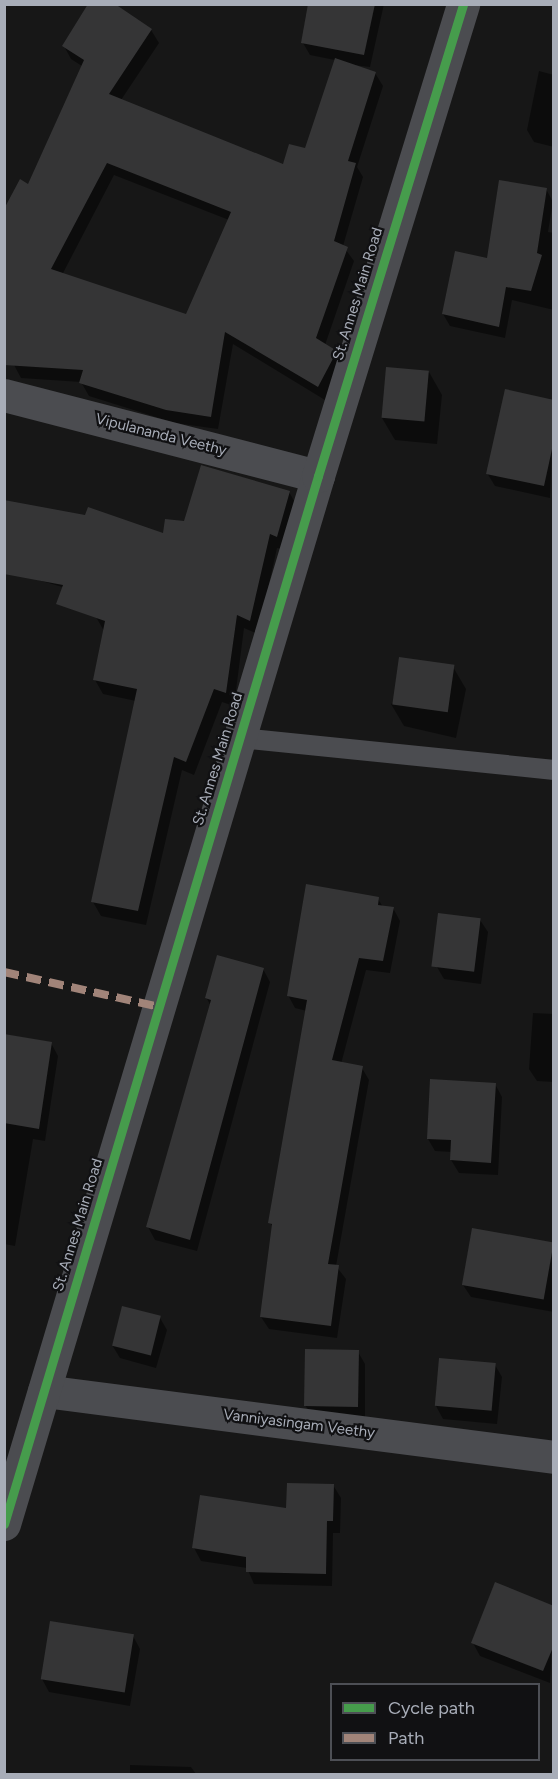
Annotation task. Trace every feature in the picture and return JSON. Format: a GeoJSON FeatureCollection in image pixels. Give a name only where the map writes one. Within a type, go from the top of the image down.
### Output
{"type":"FeatureCollection","features":[{"type":"Feature","properties":{"kind":"street","name":"St. Annes Main Road"},"geometry":{"type":"LineString","coordinates":[[4,1524],[318,476],[463,4]]}},
{"type":"Feature","properties":{"kind":"street","name":"Vipulananda Veethy"},"geometry":{"type":"LineString","coordinates":[[4,395],[318,476]]}},
{"type":"Feature","properties":{"kind":"street","name":"Vanniyasingam Veethy"},"geometry":{"type":"LineString","coordinates":[[44,1391],[554,1457]]}},
{"type":"Feature","properties":{"kind":"lane"},"geometry":{"type":"LineString","coordinates":[[240,738],[554,770]]}},
{"type":"Feature","properties":{"kind":"building"},"geometry":{"type":"Polygon","coordinates":[[[88,4],[115,4],[152,29],[109,94],[283,164],[289,144],[305,148],[335,58],[376,72],[348,161],[356,163],[334,241],[348,247],[316,338],[337,351],[318,387],[225,332],[211,417],[166,410],[79,383],[83,370],[4,365],[4,209],[20,179],[28,184],[84,60],[62,46],[88,4]],[[107,163],[51,269],[186,314],[231,212],[107,163]]]}},
{"type":"Feature","properties":{"kind":"building"},"geometry":{"type":"Polygon","coordinates":[[[308,4],[375,4],[364,55],[301,43],[308,4]]]}},
{"type":"Feature","properties":{"kind":"building"},"geometry":{"type":"Polygon","coordinates":[[[499,180],[547,188],[537,253],[542,255],[531,291],[506,287],[499,327],[442,314],[455,251],[487,258],[499,180]]]}},
{"type":"Feature","properties":{"kind":"building"},"geometry":{"type":"Polygon","coordinates":[[[386,367],[429,371],[424,422],[382,418],[386,367]]]}},
{"type":"Feature","properties":{"kind":"building"},"geometry":{"type":"Polygon","coordinates":[[[505,389],[554,400],[554,440],[544,486],[486,474],[505,389]]]}},
{"type":"Feature","properties":{"kind":"building"},"geometry":{"type":"Polygon","coordinates":[[[201,465],[290,491],[277,537],[270,534],[250,621],[237,615],[226,693],[214,689],[186,762],[174,757],[138,911],[91,902],[137,689],[93,680],[105,621],[56,604],[63,585],[4,574],[4,500],[85,515],[88,507],[163,533],[165,519],[184,521],[201,465]]]}},
{"type":"Feature","properties":{"kind":"building"},"geometry":{"type":"Polygon","coordinates":[[[399,657],[454,665],[448,712],[392,705],[399,657]]]}},
{"type":"Feature","properties":{"kind":"building"},"geometry":{"type":"Polygon","coordinates":[[[306,884],[379,897],[378,905],[394,907],[383,961],[359,958],[332,1060],[363,1066],[328,1264],[339,1265],[331,1326],[260,1317],[272,1224],[268,1223],[307,1000],[287,996],[306,884]]]}},
{"type":"Feature","properties":{"kind":"building"},"geometry":{"type":"Polygon","coordinates":[[[438,913],[481,918],[474,972],[431,967],[438,913]]]}},
{"type":"Feature","properties":{"kind":"building"},"geometry":{"type":"Polygon","coordinates":[[[217,955],[264,968],[190,1240],[146,1227],[211,1000],[205,998],[217,955]]]}},
{"type":"Feature","properties":{"kind":"building"},"geometry":{"type":"Polygon","coordinates":[[[4,1034],[52,1042],[39,1129],[4,1123],[4,1034]]]}},
{"type":"Feature","properties":{"kind":"building"},"geometry":{"type":"Polygon","coordinates":[[[430,1079],[496,1083],[491,1163],[450,1160],[451,1140],[427,1139],[430,1079]]]}},
{"type":"Feature","properties":{"kind":"building"},"geometry":{"type":"Polygon","coordinates":[[[472,1228],[554,1242],[544,1300],[462,1285],[472,1228]]]}},
{"type":"Feature","properties":{"kind":"building"},"geometry":{"type":"Polygon","coordinates":[[[122,1306],[161,1316],[151,1355],[112,1346],[122,1306]]]}},
{"type":"Feature","properties":{"kind":"building"},"geometry":{"type":"Polygon","coordinates":[[[305,1349],[359,1350],[358,1407],[304,1406],[305,1349]]]}},
{"type":"Feature","properties":{"kind":"building"},"geometry":{"type":"Polygon","coordinates":[[[439,1358],[496,1363],[492,1411],[435,1406],[439,1358]]]}},
{"type":"Feature","properties":{"kind":"building"},"geometry":{"type":"Polygon","coordinates":[[[287,1483],[334,1484],[333,1521],[327,1521],[326,1574],[246,1572],[246,1557],[192,1548],[200,1495],[286,1508],[287,1483]]]}},
{"type":"Feature","properties":{"kind":"building"},"geometry":{"type":"Polygon","coordinates":[[[495,1582],[554,1606],[554,1645],[543,1671],[471,1643],[495,1582]]]}},
{"type":"Feature","properties":{"kind":"building"},"geometry":{"type":"Polygon","coordinates":[[[50,1621],[134,1634],[125,1693],[41,1679],[50,1621]]]}},
{"type":"Feature","properties":{"kind":"marked path"},"geometry":{"type":"LineString","coordinates":[[4,972],[159,1007]]}},
{"type":"Feature","properties":{"kind":"cycle path"},"geometry":{"type":"LineString","coordinates":[[4,1524],[318,476],[463,4]]}}]}
